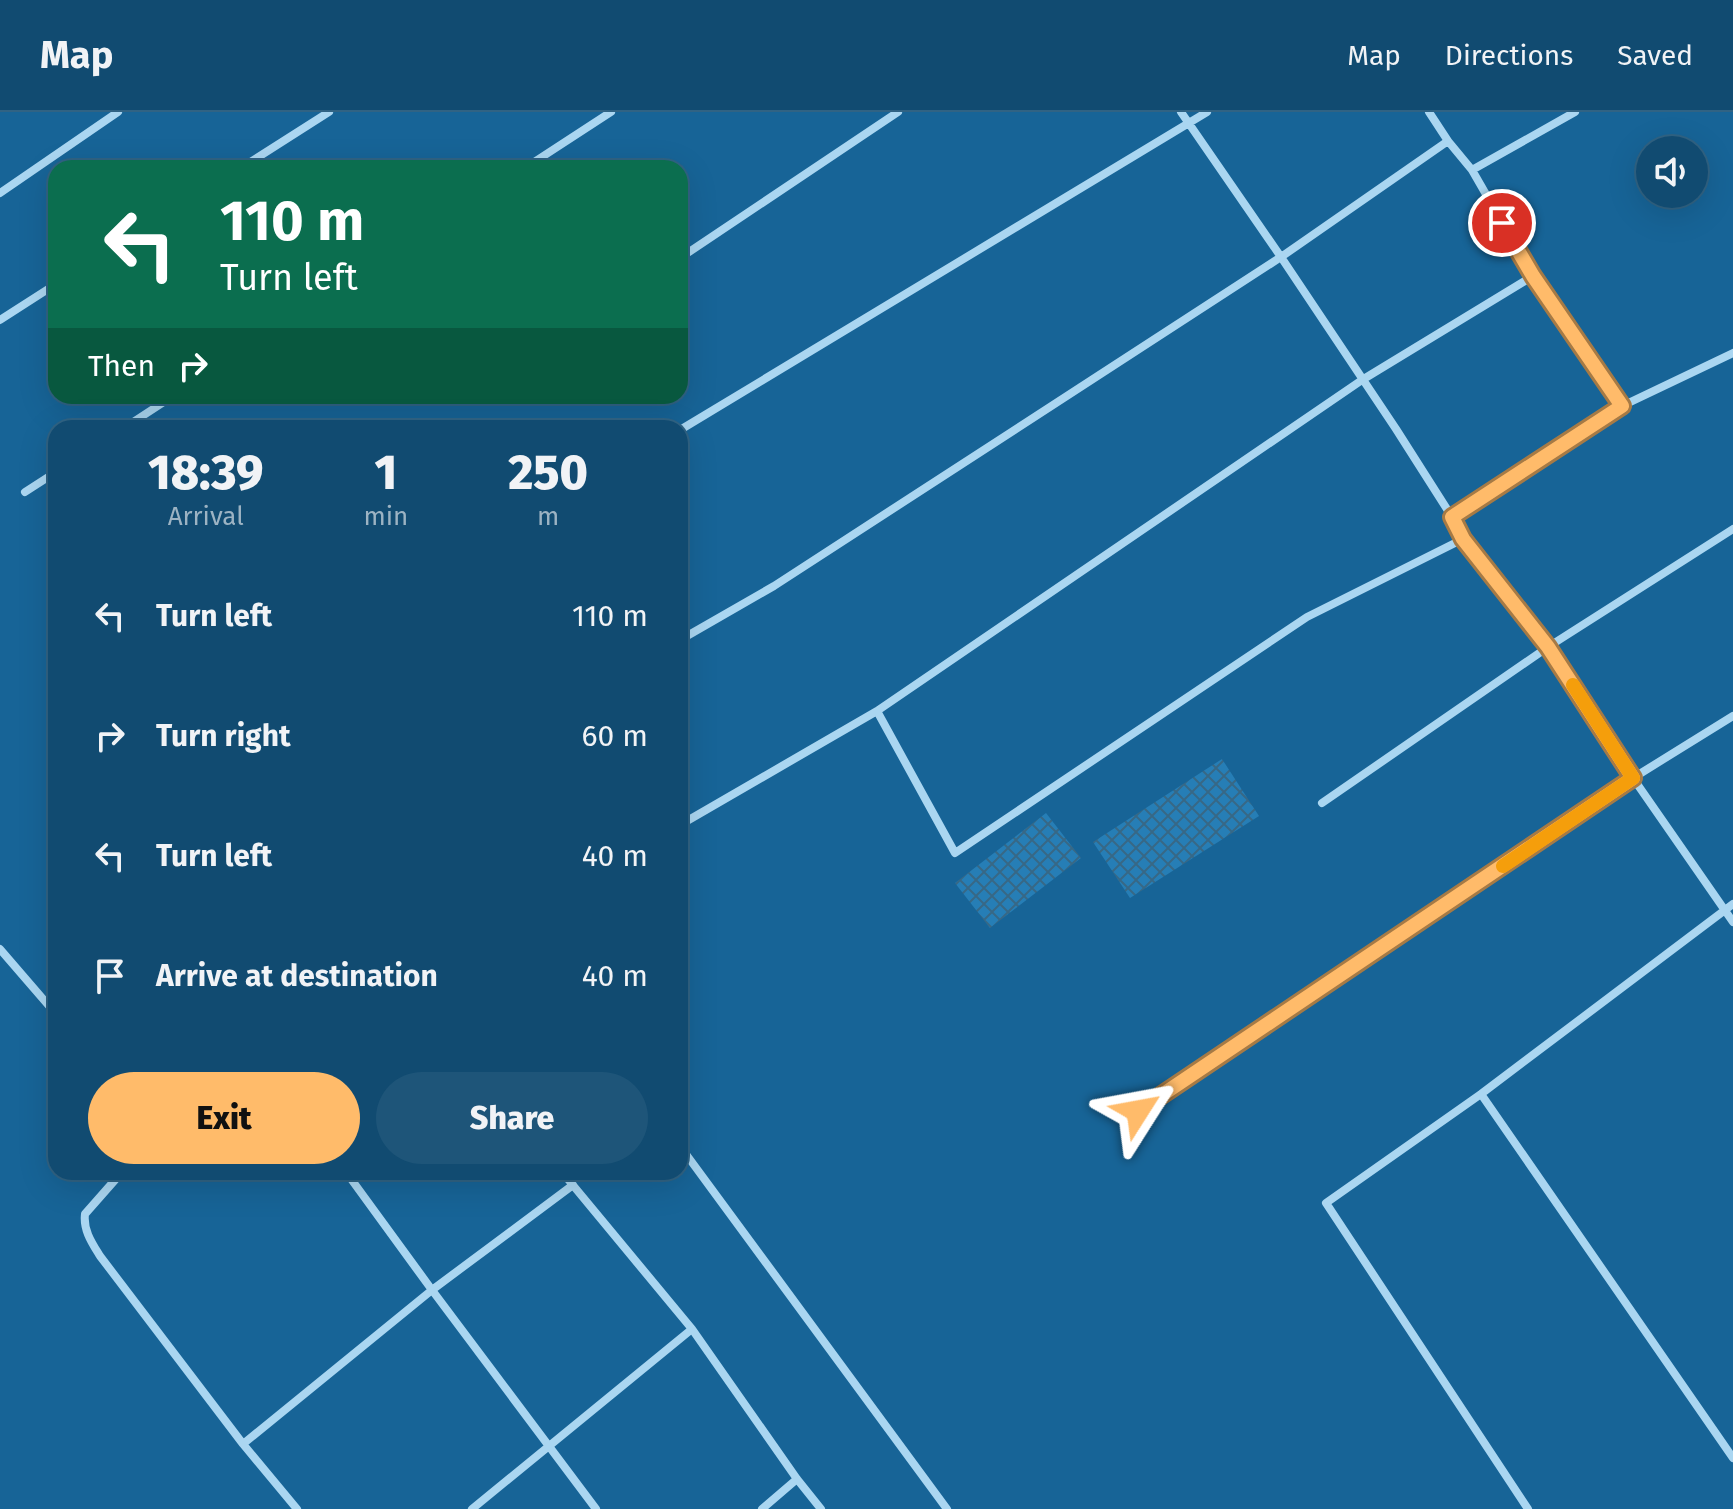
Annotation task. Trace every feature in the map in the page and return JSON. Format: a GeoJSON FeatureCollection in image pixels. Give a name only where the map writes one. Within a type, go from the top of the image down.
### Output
{"type":"FeatureCollection","features":[{"type":"Feature","properties":{"kind":"street"},"geometry":{"type":"LineString","coordinates":[[48,160],[118,112]]}},
{"type":"Feature","properties":{"kind":"street"},"geometry":{"type":"LineString","coordinates":[[254,160],[329,112]]}},
{"type":"Feature","properties":{"kind":"street"},"geometry":{"type":"LineString","coordinates":[[537,160],[611,112]]}},
{"type":"Feature","properties":{"kind":"street"},"geometry":{"type":"LineString","coordinates":[[688,253],[898,112]]}},
{"type":"Feature","properties":{"kind":"street"},"geometry":{"type":"LineString","coordinates":[[1181,112],[1281,257],[1452,517],[1463,539],[1548,647],[1633,778],[1729,907],[1733,922]]}},
{"type":"Feature","properties":{"kind":"street"},"geometry":{"type":"LineString","coordinates":[[688,425],[1207,112]]}},
{"type":"Feature","properties":{"kind":"street"},"geometry":{"type":"LineString","coordinates":[[1429,112],[1472,170],[1533,276],[1622,406]]}},
{"type":"Feature","properties":{"kind":"street"},"geometry":{"type":"LineString","coordinates":[[1472,170],[1575,112]]}},
{"type":"Feature","properties":{"kind":"street"},"geometry":{"type":"LineString","coordinates":[[688,635],[774,586],[1281,257],[1448,141]]}},
{"type":"Feature","properties":{"kind":"street"},"geometry":{"type":"LineString","coordinates":[[0,193],[48,160]]}},
{"type":"Feature","properties":{"kind":"street"},"geometry":{"type":"LineString","coordinates":[[688,820],[877,711],[1362,380],[1533,276]]}},
{"type":"Feature","properties":{"kind":"street"},"geometry":{"type":"LineString","coordinates":[[0,320],[48,289]]}},
{"type":"Feature","properties":{"kind":"street"},"geometry":{"type":"LineString","coordinates":[[1452,517],[1622,406],[1733,353]]}},
{"type":"Feature","properties":{"kind":"street"},"geometry":{"type":"LineString","coordinates":[[136,420],[161,404]]}},
{"type":"Feature","properties":{"kind":"street"},"geometry":{"type":"LineString","coordinates":[[25,492],[48,477]]}},
{"type":"Feature","properties":{"kind":"street"},"geometry":{"type":"LineString","coordinates":[[1322,803],[1548,647],[1733,529]]}},
{"type":"Feature","properties":{"kind":"street"},"geometry":{"type":"LineString","coordinates":[[877,711],[955,853],[1307,617],[1463,539]]}},
{"type":"Feature","properties":{"kind":"street"},"geometry":{"type":"LineString","coordinates":[[1138,1111],[1633,778],[1733,716]]}},
{"type":"Feature","properties":{"kind":"street"},"geometry":{"type":"LineString","coordinates":[[1528,1509],[1326,1203],[1481,1094],[1729,907]]}},
{"type":"Feature","properties":{"kind":"street"},"geometry":{"type":"LineString","coordinates":[[0,949],[48,1005]]}},
{"type":"Feature","properties":{"kind":"street"},"geometry":{"type":"LineString","coordinates":[[1481,1094],[1733,1458]]}},
{"type":"Feature","properties":{"kind":"street"},"geometry":{"type":"LineString","coordinates":[[688,1157],[947,1509]]}},
{"type":"Feature","properties":{"kind":"street"},"geometry":{"type":"LineString","coordinates":[[115,1180],[85,1214],[87,1235],[243,1444],[297,1509]]}},
{"type":"Feature","properties":{"kind":"street"},"geometry":{"type":"LineString","coordinates":[[352,1180],[596,1509]]}},
{"type":"Feature","properties":{"kind":"street"},"geometry":{"type":"LineString","coordinates":[[569,1180],[692,1329],[821,1509]]}},
{"type":"Feature","properties":{"kind":"street"},"geometry":{"type":"LineString","coordinates":[[243,1444],[432,1290],[573,1185]]}},
{"type":"Feature","properties":{"kind":"street"},"geometry":{"type":"LineString","coordinates":[[472,1509],[692,1329]]}},
{"type":"Feature","properties":{"kind":"street"},"geometry":{"type":"LineString","coordinates":[[762,1509],[797,1479]]}},
{"type":"Feature","properties":{"kind":"building"},"geometry":{"type":"Polygon","coordinates":[[[1222,759],[1259,816],[1130,898],[1093,842],[1222,759]]]}},
{"type":"Feature","properties":{"kind":"building"},"geometry":{"type":"Polygon","coordinates":[[[1046,813],[1081,858],[990,928],[955,883],[1046,813]]]}},
{"type":"Feature","properties":{"kind":"slow traffic"},"geometry":{"type":"LineString","coordinates":[[1503,866],[1633,778],[1573,685]]}},
{"type":"Feature","properties":{"kind":"route"},"geometry":{"type":"LineString","coordinates":[[1138,1111],[1633,778],[1548,647],[1463,539],[1452,517],[1622,406],[1533,276],[1502,223]]}}]}
